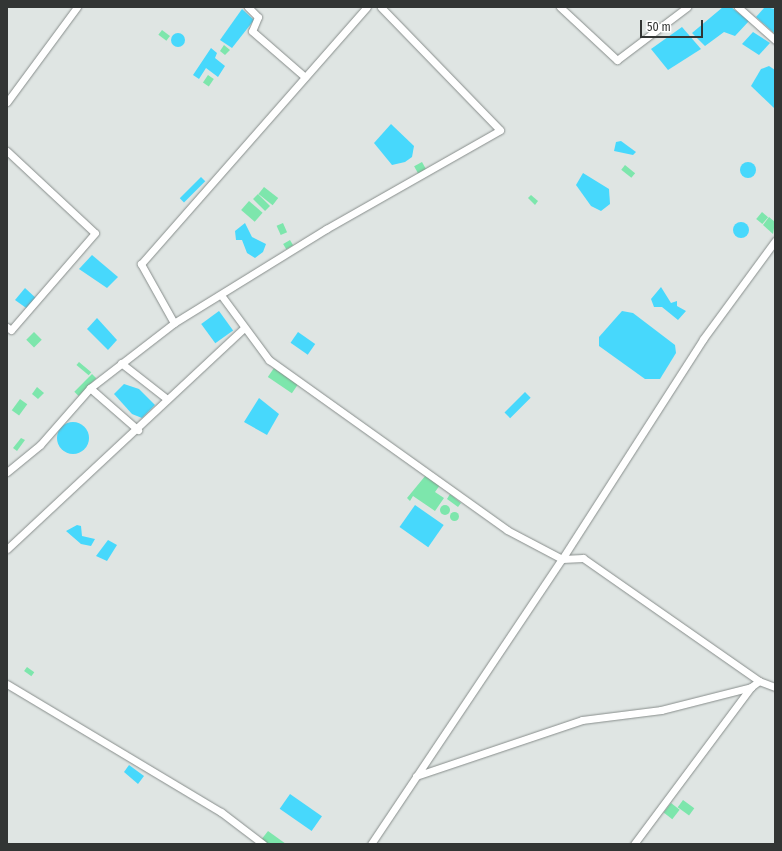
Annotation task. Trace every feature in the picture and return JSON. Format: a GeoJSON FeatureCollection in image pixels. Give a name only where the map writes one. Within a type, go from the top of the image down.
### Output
{"type":"FeatureCollection","features":[{"type":"Feature","properties":{"kind":"street"},"geometry":{"type":"LineString","coordinates":[[7,102],[77,7]]}},
{"type":"Feature","properties":{"kind":"street"},"geometry":{"type":"LineString","coordinates":[[248,7],[258,16],[252,31],[305,77]]}},
{"type":"Feature","properties":{"kind":"street"},"geometry":{"type":"LineString","coordinates":[[7,472],[40,445],[90,388],[174,323],[326,229],[500,130],[381,7]]}},
{"type":"Feature","properties":{"kind":"street"},"geometry":{"type":"LineString","coordinates":[[560,7],[617,60],[687,7]]}},
{"type":"Feature","properties":{"kind":"street"},"geometry":{"type":"LineString","coordinates":[[738,7],[775,40]]}},
{"type":"Feature","properties":{"kind":"street"},"geometry":{"type":"LineString","coordinates":[[174,323],[141,264],[367,8]]}},
{"type":"Feature","properties":{"kind":"street"},"geometry":{"type":"LineString","coordinates":[[7,151],[95,233],[10,330],[7,328]]}},
{"type":"Feature","properties":{"kind":"street"},"geometry":{"type":"LineString","coordinates":[[371,844],[562,559],[703,339],[775,241]]}},
{"type":"Feature","properties":{"kind":"street"},"geometry":{"type":"LineString","coordinates":[[221,295],[269,360],[507,530],[562,559],[583,558],[759,681],[775,687]]}},
{"type":"Feature","properties":{"kind":"street"},"geometry":{"type":"LineString","coordinates":[[7,548],[138,430],[168,398],[244,328]]}},
{"type":"Feature","properties":{"kind":"street"},"geometry":{"type":"LineString","coordinates":[[121,363],[168,398]]}},
{"type":"Feature","properties":{"kind":"street"},"geometry":{"type":"LineString","coordinates":[[90,388],[138,430]]}},
{"type":"Feature","properties":{"kind":"street"},"geometry":{"type":"LineString","coordinates":[[634,844],[751,687],[759,681]]}},
{"type":"Feature","properties":{"kind":"street"},"geometry":{"type":"LineString","coordinates":[[7,684],[221,812],[263,844]]}},
{"type":"Feature","properties":{"kind":"street"},"geometry":{"type":"LineString","coordinates":[[416,776],[582,720],[661,710],[751,687]]}},
{"type":"Feature","properties":{"kind":"water"},"geometry":{"type":"Polygon","coordinates":[[[723,7],[731,7],[749,21],[735,36],[724,32],[705,46],[692,33],[723,7]]]}},
{"type":"Feature","properties":{"kind":"water"},"geometry":{"type":"Polygon","coordinates":[[[765,7],[775,9],[775,34],[756,17],[765,7]]]}},
{"type":"Feature","properties":{"kind":"water"},"geometry":{"type":"Polygon","coordinates":[[[242,9],[254,20],[232,48],[220,40],[242,9]]]}},
{"type":"Feature","properties":{"kind":"water"},"geometry":{"type":"Polygon","coordinates":[[[682,27],[701,49],[668,70],[651,49],[682,27]]]}},
{"type":"Feature","properties":{"kind":"water"},"geometry":{"type":"Polygon","coordinates":[[[753,32],[770,43],[759,55],[742,44],[753,32]]]}},
{"type":"Feature","properties":{"kind":"water"},"geometry":{"type":"Polygon","coordinates":[[[175,33],[181,33],[185,37],[185,43],[181,47],[175,47],[171,43],[171,37],[175,33]]]}},
{"type":"Feature","properties":{"kind":"water"},"geometry":{"type":"Polygon","coordinates":[[[211,48],[217,53],[215,58],[225,66],[218,77],[206,68],[199,79],[193,75],[211,48]]]}},
{"type":"Feature","properties":{"kind":"water"},"geometry":{"type":"Polygon","coordinates":[[[769,66],[775,70],[774,108],[751,86],[761,69],[769,66]]]}},
{"type":"Feature","properties":{"kind":"water"},"geometry":{"type":"Polygon","coordinates":[[[391,124],[414,146],[412,157],[405,162],[392,165],[374,143],[391,124]]]}},
{"type":"Feature","properties":{"kind":"water"},"geometry":{"type":"Polygon","coordinates":[[[621,141],[636,152],[633,155],[614,151],[616,142],[621,141]]]}},
{"type":"Feature","properties":{"kind":"water"},"geometry":{"type":"Polygon","coordinates":[[[748,162],[754,164],[756,170],[754,176],[748,178],[742,176],[740,170],[742,164],[748,162]]]}},
{"type":"Feature","properties":{"kind":"water"},"geometry":{"type":"Polygon","coordinates":[[[583,173],[609,189],[610,204],[601,211],[591,206],[576,185],[583,173]]]}},
{"type":"Feature","properties":{"kind":"water"},"geometry":{"type":"Polygon","coordinates":[[[201,177],[205,181],[184,202],[180,198],[201,177]]]}},
{"type":"Feature","properties":{"kind":"water"},"geometry":{"type":"Polygon","coordinates":[[[741,222],[748,227],[749,230],[744,237],[741,238],[734,233],[733,230],[738,223],[741,222]]]}},
{"type":"Feature","properties":{"kind":"water"},"geometry":{"type":"Polygon","coordinates":[[[245,223],[252,237],[266,244],[263,252],[255,258],[247,253],[242,240],[236,240],[235,231],[245,223]]]}},
{"type":"Feature","properties":{"kind":"water"},"geometry":{"type":"Polygon","coordinates":[[[92,255],[118,277],[107,288],[79,269],[92,255]]]}},
{"type":"Feature","properties":{"kind":"water"},"geometry":{"type":"Polygon","coordinates":[[[661,287],[671,303],[677,301],[677,306],[686,311],[678,320],[662,307],[654,307],[651,299],[661,287]]]}},
{"type":"Feature","properties":{"kind":"water"},"geometry":{"type":"Polygon","coordinates":[[[25,288],[38,300],[29,310],[15,300],[25,288]]]}},
{"type":"Feature","properties":{"kind":"water"},"geometry":{"type":"Polygon","coordinates":[[[219,311],[233,330],[215,343],[201,324],[219,311]]]}},
{"type":"Feature","properties":{"kind":"water"},"geometry":{"type":"Polygon","coordinates":[[[622,311],[633,313],[675,345],[676,353],[660,379],[645,379],[599,346],[599,337],[622,311]]]}},
{"type":"Feature","properties":{"kind":"water"},"geometry":{"type":"Polygon","coordinates":[[[97,318],[117,340],[108,350],[87,329],[97,318]]]}},
{"type":"Feature","properties":{"kind":"water"},"geometry":{"type":"Polygon","coordinates":[[[298,332],[315,344],[308,355],[291,343],[298,332]]]}},
{"type":"Feature","properties":{"kind":"water"},"geometry":{"type":"Polygon","coordinates":[[[124,384],[139,389],[155,405],[142,418],[132,414],[114,394],[124,384]]]}},
{"type":"Feature","properties":{"kind":"water"},"geometry":{"type":"Polygon","coordinates":[[[525,392],[531,398],[510,418],[504,413],[525,392]]]}},
{"type":"Feature","properties":{"kind":"water"},"geometry":{"type":"Polygon","coordinates":[[[259,398],[279,414],[267,435],[244,422],[259,398]]]}},
{"type":"Feature","properties":{"kind":"water"},"geometry":{"type":"Polygon","coordinates":[[[73,422],[84,427],[89,438],[84,449],[73,454],[62,449],[57,438],[62,427],[73,422]]]}},
{"type":"Feature","properties":{"kind":"water"},"geometry":{"type":"Polygon","coordinates":[[[415,505],[444,525],[428,547],[400,527],[415,505]]]}},
{"type":"Feature","properties":{"kind":"water"},"geometry":{"type":"Polygon","coordinates":[[[77,525],[81,526],[82,536],[95,539],[91,546],[81,544],[66,531],[77,525]]]}},
{"type":"Feature","properties":{"kind":"water"},"geometry":{"type":"Polygon","coordinates":[[[108,540],[117,545],[107,561],[96,556],[108,540]]]}},
{"type":"Feature","properties":{"kind":"water"},"geometry":{"type":"Polygon","coordinates":[[[129,765],[144,776],[138,784],[124,772],[129,765]]]}},
{"type":"Feature","properties":{"kind":"water"},"geometry":{"type":"Polygon","coordinates":[[[290,794],[322,816],[312,831],[280,809],[290,794]]]}},
{"type":"Feature","properties":{"kind":"building"},"geometry":{"type":"Polygon","coordinates":[[[162,30],[170,36],[166,41],[158,35],[162,30]]]}},
{"type":"Feature","properties":{"kind":"building"},"geometry":{"type":"Polygon","coordinates":[[[224,45],[230,50],[225,55],[220,51],[224,45]]]}},
{"type":"Feature","properties":{"kind":"building"},"geometry":{"type":"Polygon","coordinates":[[[208,75],[214,79],[209,86],[203,82],[208,75]]]}},
{"type":"Feature","properties":{"kind":"building"},"geometry":{"type":"Polygon","coordinates":[[[422,162],[427,171],[419,175],[414,166],[422,162]]]}},
{"type":"Feature","properties":{"kind":"building"},"geometry":{"type":"Polygon","coordinates":[[[625,165],[635,173],[631,178],[621,170],[625,165]]]}},
{"type":"Feature","properties":{"kind":"building"},"geometry":{"type":"Polygon","coordinates":[[[264,187],[278,198],[273,205],[258,194],[264,187]]]}},
{"type":"Feature","properties":{"kind":"building"},"geometry":{"type":"Polygon","coordinates":[[[258,194],[270,206],[265,211],[253,199],[258,194]]]}},
{"type":"Feature","properties":{"kind":"building"},"geometry":{"type":"Polygon","coordinates":[[[531,195],[538,201],[535,205],[528,198],[531,195]]]}},
{"type":"Feature","properties":{"kind":"building"},"geometry":{"type":"Polygon","coordinates":[[[249,201],[263,213],[255,222],[241,210],[249,201]]]}},
{"type":"Feature","properties":{"kind":"building"},"geometry":{"type":"Polygon","coordinates":[[[762,212],[768,217],[762,224],[756,219],[762,212]]]}},
{"type":"Feature","properties":{"kind":"building"},"geometry":{"type":"Polygon","coordinates":[[[769,217],[775,222],[773,234],[763,225],[769,217]]]}},
{"type":"Feature","properties":{"kind":"building"},"geometry":{"type":"Polygon","coordinates":[[[283,223],[287,232],[281,235],[277,226],[283,223]]]}},
{"type":"Feature","properties":{"kind":"building"},"geometry":{"type":"Polygon","coordinates":[[[290,240],[293,245],[286,249],[283,244],[290,240]]]}},
{"type":"Feature","properties":{"kind":"building"},"geometry":{"type":"Polygon","coordinates":[[[34,332],[42,340],[34,348],[26,340],[34,332]]]}},
{"type":"Feature","properties":{"kind":"building"},"geometry":{"type":"Polygon","coordinates":[[[79,362],[91,372],[89,375],[76,365],[79,362]]]}},
{"type":"Feature","properties":{"kind":"building"},"geometry":{"type":"Polygon","coordinates":[[[274,368],[298,384],[292,393],[268,377],[274,368]]]}},
{"type":"Feature","properties":{"kind":"building"},"geometry":{"type":"Polygon","coordinates":[[[92,374],[96,378],[79,396],[74,392],[92,374]]]}},
{"type":"Feature","properties":{"kind":"building"},"geometry":{"type":"Polygon","coordinates":[[[37,387],[44,393],[38,399],[32,394],[37,387]]]}},
{"type":"Feature","properties":{"kind":"building"},"geometry":{"type":"Polygon","coordinates":[[[20,399],[27,404],[19,416],[12,410],[20,399]]]}},
{"type":"Feature","properties":{"kind":"building"},"geometry":{"type":"Polygon","coordinates":[[[21,438],[25,440],[17,451],[13,448],[21,438]]]}},
{"type":"Feature","properties":{"kind":"building"},"geometry":{"type":"Polygon","coordinates":[[[426,475],[440,485],[435,492],[444,498],[435,511],[413,496],[410,501],[407,498],[426,475]]]}},
{"type":"Feature","properties":{"kind":"building"},"geometry":{"type":"Polygon","coordinates":[[[450,494],[461,503],[458,507],[447,499],[450,494]]]}},
{"type":"Feature","properties":{"kind":"building"},"geometry":{"type":"Polygon","coordinates":[[[443,505],[447,505],[450,510],[447,515],[443,515],[440,512],[440,508],[443,505]]]}},
{"type":"Feature","properties":{"kind":"building"},"geometry":{"type":"Polygon","coordinates":[[[452,512],[456,512],[458,516],[456,520],[452,520],[450,518],[450,514],[452,512]]]}},
{"type":"Feature","properties":{"kind":"building"},"geometry":{"type":"Polygon","coordinates":[[[27,667],[34,672],[31,676],[24,671],[27,667]]]}},
{"type":"Feature","properties":{"kind":"building"},"geometry":{"type":"Polygon","coordinates":[[[683,800],[694,808],[689,816],[678,807],[683,800]]]}},
{"type":"Feature","properties":{"kind":"building"},"geometry":{"type":"Polygon","coordinates":[[[671,803],[680,810],[672,819],[664,812],[671,803]]]}},
{"type":"Feature","properties":{"kind":"building"},"geometry":{"type":"Polygon","coordinates":[[[268,831],[286,844],[266,844],[261,840],[268,831]]]}}]}
